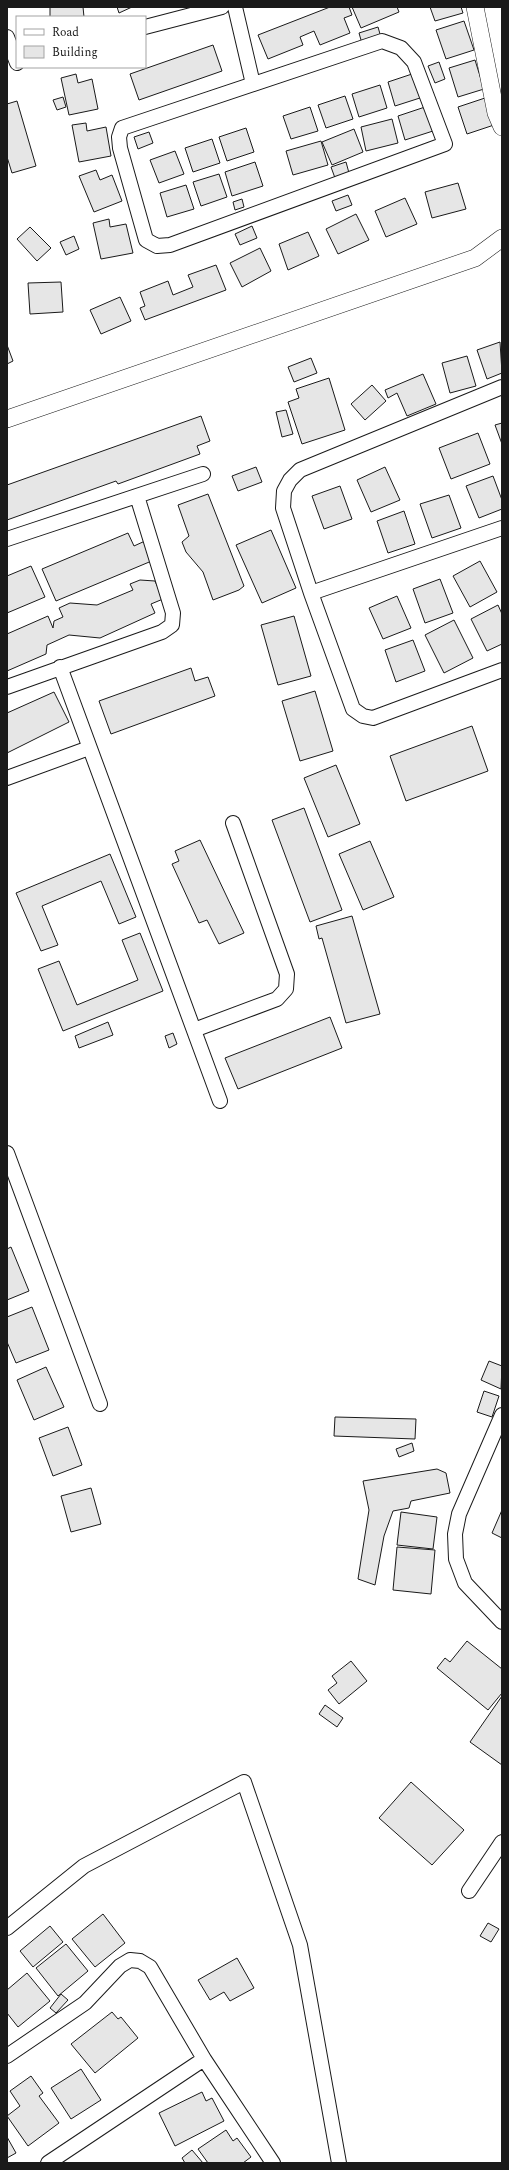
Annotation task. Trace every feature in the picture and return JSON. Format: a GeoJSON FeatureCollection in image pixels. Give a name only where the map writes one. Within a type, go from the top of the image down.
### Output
{"type":"FeatureCollection","features":[{"type":"Feature","properties":{"kind":"street"},"geometry":{"type":"LineString","coordinates":[[146,27],[222,7]]}},
{"type":"Feature","properties":{"kind":"street"},"geometry":{"type":"LineString","coordinates":[[235,7],[253,84]]}},
{"type":"Feature","properties":{"kind":"street"},"geometry":{"type":"LineString","coordinates":[[475,7],[496,113],[502,127]]}},
{"type":"Feature","properties":{"kind":"street"},"geometry":{"type":"LineString","coordinates":[[7,37],[16,60]]}},
{"type":"Feature","properties":{"kind":"street"},"geometry":{"type":"LineString","coordinates":[[382,41],[401,48],[414,62],[445,144],[170,245],[157,246],[146,240],[120,148],[119,137],[122,128],[253,84],[382,41]]}},
{"type":"Feature","properties":{"kind":"street"},"geometry":{"type":"LineString","coordinates":[[7,419],[476,258],[502,238]]}},
{"type":"Feature","properties":{"kind":"street"},"geometry":{"type":"LineString","coordinates":[[502,387],[300,470],[290,480],[284,491],[283,508],[343,686],[353,709],[362,716],[373,718],[384,715],[502,670]]}},
{"type":"Feature","properties":{"kind":"street"},"geometry":{"type":"LineString","coordinates":[[7,539],[203,474]]}},
{"type":"Feature","properties":{"kind":"street"},"geometry":{"type":"LineString","coordinates":[[7,687],[162,632],[172,625],[173,613],[137,496]]}},
{"type":"Feature","properties":{"kind":"street"},"geometry":{"type":"LineString","coordinates":[[311,593],[502,528]]}},
{"type":"Feature","properties":{"kind":"street"},"geometry":{"type":"LineString","coordinates":[[60,667],[220,1101]]}},
{"type":"Feature","properties":{"kind":"street"},"geometry":{"type":"LineString","coordinates":[[7,778],[89,748]]}},
{"type":"Feature","properties":{"kind":"street"},"geometry":{"type":"LineString","coordinates":[[194,1030],[277,999],[286,990],[287,974],[233,823]]}},
{"type":"Feature","properties":{"kind":"street"},"geometry":{"type":"LineString","coordinates":[[7,1153],[100,1404]]}},
{"type":"Feature","properties":{"kind":"street"},"geometry":{"type":"LineString","coordinates":[[502,1414],[459,1514],[455,1534],[456,1559],[465,1583],[502,1622]]}},
{"type":"Feature","properties":{"kind":"street"},"geometry":{"type":"LineString","coordinates":[[7,1928],[84,1866],[244,1782],[300,1945],[339,2163]]}},
{"type":"Feature","properties":{"kind":"street"},"geometry":{"type":"LineString","coordinates":[[469,1891],[502,1842]]}},
{"type":"Feature","properties":{"kind":"street"},"geometry":{"type":"LineString","coordinates":[[7,2056],[76,2010],[120,1966],[130,1960],[140,1961],[150,1967],[204,2059],[273,2163]]}},
{"type":"Feature","properties":{"kind":"street"},"geometry":{"type":"LineString","coordinates":[[48,2163],[204,2059]]}},
{"type":"Feature","properties":{"kind":"building"},"geometry":{"type":"Polygon","coordinates":[[[50,7],[83,7],[84,16],[50,16],[50,7]]]}},
{"type":"Feature","properties":{"kind":"building"},"geometry":{"type":"Polygon","coordinates":[[[117,7],[132,7],[119,13],[117,7]]]}},
{"type":"Feature","properties":{"kind":"building"},"geometry":{"type":"Polygon","coordinates":[[[330,7],[349,7],[352,15],[344,18],[350,33],[320,45],[314,31],[300,37],[303,45],[268,59],[258,35],[330,7]]]}},
{"type":"Feature","properties":{"kind":"building"},"geometry":{"type":"Polygon","coordinates":[[[352,7],[397,7],[399,12],[361,28],[352,7]]]}},
{"type":"Feature","properties":{"kind":"building"},"geometry":{"type":"Polygon","coordinates":[[[430,7],[461,7],[463,13],[435,21],[430,7]]]}},
{"type":"Feature","properties":{"kind":"building"},"geometry":{"type":"Polygon","coordinates":[[[464,21],[474,50],[446,59],[436,30],[464,21]]]}},
{"type":"Feature","properties":{"kind":"building"},"geometry":{"type":"Polygon","coordinates":[[[378,27],[382,41],[363,47],[359,33],[378,27]]]}},
{"type":"Feature","properties":{"kind":"building"},"geometry":{"type":"Polygon","coordinates":[[[213,45],[222,71],[139,100],[130,74],[213,45]]]}},
{"type":"Feature","properties":{"kind":"building"},"geometry":{"type":"Polygon","coordinates":[[[475,60],[484,89],[458,97],[449,68],[475,60]]]}},
{"type":"Feature","properties":{"kind":"building"},"geometry":{"type":"Polygon","coordinates":[[[439,62],[445,79],[435,83],[428,66],[439,62]]]}},
{"type":"Feature","properties":{"kind":"building"},"geometry":{"type":"Polygon","coordinates":[[[415,73],[423,97],[395,106],[388,82],[415,73]]]}},
{"type":"Feature","properties":{"kind":"building"},"geometry":{"type":"Polygon","coordinates":[[[76,74],[78,83],[92,79],[98,109],[69,115],[61,78],[76,74]]]}},
{"type":"Feature","properties":{"kind":"building"},"geometry":{"type":"Polygon","coordinates":[[[380,85],[387,108],[359,117],[352,94],[380,85]]]}},
{"type":"Feature","properties":{"kind":"building"},"geometry":{"type":"Polygon","coordinates":[[[345,96],[353,119],[326,128],[318,105],[345,96]]]}},
{"type":"Feature","properties":{"kind":"building"},"geometry":{"type":"Polygon","coordinates":[[[63,97],[66,107],[57,110],[53,100],[63,97]]]}},
{"type":"Feature","properties":{"kind":"building"},"geometry":{"type":"Polygon","coordinates":[[[485,98],[494,125],[467,134],[458,107],[485,98]]]}},
{"type":"Feature","properties":{"kind":"building"},"geometry":{"type":"Polygon","coordinates":[[[17,101],[36,166],[12,173],[7,157],[7,104],[17,101]]]}},
{"type":"Feature","properties":{"kind":"building"},"geometry":{"type":"Polygon","coordinates":[[[310,107],[318,131],[291,139],[283,116],[310,107]]]}},
{"type":"Feature","properties":{"kind":"building"},"geometry":{"type":"Polygon","coordinates":[[[425,107],[433,131],[405,140],[398,116],[425,107]]]}},
{"type":"Feature","properties":{"kind":"building"},"geometry":{"type":"Polygon","coordinates":[[[392,119],[398,143],[366,151],[361,127],[392,119]]]}},
{"type":"Feature","properties":{"kind":"building"},"geometry":{"type":"Polygon","coordinates":[[[86,123],[87,131],[106,127],[111,156],[79,162],[72,125],[86,123]]]}},
{"type":"Feature","properties":{"kind":"building"},"geometry":{"type":"Polygon","coordinates":[[[246,128],[254,152],[227,161],[219,137],[246,128]]]}},
{"type":"Feature","properties":{"kind":"building"},"geometry":{"type":"Polygon","coordinates":[[[354,129],[363,152],[332,165],[322,142],[354,129]]]}},
{"type":"Feature","properties":{"kind":"building"},"geometry":{"type":"Polygon","coordinates":[[[149,132],[153,143],[138,149],[134,137],[149,132]]]}},
{"type":"Feature","properties":{"kind":"building"},"geometry":{"type":"Polygon","coordinates":[[[212,139],[220,163],[193,172],[185,148],[212,139]]]}},
{"type":"Feature","properties":{"kind":"building"},"geometry":{"type":"Polygon","coordinates":[[[321,141],[328,165],[293,175],[286,151],[321,141]]]}},
{"type":"Feature","properties":{"kind":"building"},"geometry":{"type":"Polygon","coordinates":[[[175,151],[184,174],[159,183],[150,160],[175,151]]]}},
{"type":"Feature","properties":{"kind":"building"},"geometry":{"type":"Polygon","coordinates":[[[255,162],[263,186],[232,196],[225,172],[255,162]]]}},
{"type":"Feature","properties":{"kind":"building"},"geometry":{"type":"Polygon","coordinates":[[[346,162],[349,173],[335,178],[331,167],[346,162]]]}},
{"type":"Feature","properties":{"kind":"building"},"geometry":{"type":"Polygon","coordinates":[[[96,170],[100,180],[112,175],[122,201],[94,212],[79,176],[96,170]]]}},
{"type":"Feature","properties":{"kind":"building"},"geometry":{"type":"Polygon","coordinates":[[[219,174],[227,197],[201,206],[193,182],[219,174]]]}},
{"type":"Feature","properties":{"kind":"building"},"geometry":{"type":"Polygon","coordinates":[[[458,183],[466,209],[432,218],[425,192],[458,183]]]}},
{"type":"Feature","properties":{"kind":"building"},"geometry":{"type":"Polygon","coordinates":[[[186,185],[194,209],[167,217],[160,193],[186,185]]]}},
{"type":"Feature","properties":{"kind":"building"},"geometry":{"type":"Polygon","coordinates":[[[348,195],[352,205],[336,211],[332,201],[348,195]]]}},
{"type":"Feature","properties":{"kind":"building"},"geometry":{"type":"Polygon","coordinates":[[[405,198],[417,224],[386,237],[375,211],[405,198]]]}},
{"type":"Feature","properties":{"kind":"building"},"geometry":{"type":"Polygon","coordinates":[[[242,199],[244,207],[235,210],[233,202],[242,199]]]}},
{"type":"Feature","properties":{"kind":"building"},"geometry":{"type":"Polygon","coordinates":[[[356,214],[369,240],[338,254],[326,229],[356,214]]]}},
{"type":"Feature","properties":{"kind":"building"},"geometry":{"type":"Polygon","coordinates":[[[109,219],[110,227],[126,224],[133,253],[101,259],[93,223],[109,219]]]}},
{"type":"Feature","properties":{"kind":"building"},"geometry":{"type":"Polygon","coordinates":[[[252,226],[257,238],[240,245],[235,234],[252,226]]]}},
{"type":"Feature","properties":{"kind":"building"},"geometry":{"type":"Polygon","coordinates":[[[30,227],[51,248],[37,261],[17,239],[30,227]]]}},
{"type":"Feature","properties":{"kind":"building"},"geometry":{"type":"Polygon","coordinates":[[[308,232],[319,256],[288,270],[279,244],[308,232]]]}},
{"type":"Feature","properties":{"kind":"building"},"geometry":{"type":"Polygon","coordinates":[[[74,236],[79,249],[66,255],[60,242],[74,236]]]}},
{"type":"Feature","properties":{"kind":"building"},"geometry":{"type":"Polygon","coordinates":[[[260,248],[271,271],[242,287],[230,263],[260,248]]]}},
{"type":"Feature","properties":{"kind":"building"},"geometry":{"type":"Polygon","coordinates":[[[216,265],[226,290],[145,320],[140,308],[145,306],[140,292],[168,281],[173,295],[193,287],[188,275],[216,265]]]}},
{"type":"Feature","properties":{"kind":"building"},"geometry":{"type":"Polygon","coordinates":[[[61,282],[63,312],[30,314],[28,283],[61,282]]]}},
{"type":"Feature","properties":{"kind":"building"},"geometry":{"type":"Polygon","coordinates":[[[120,297],[131,321],[101,334],[90,310],[120,297]]]}},
{"type":"Feature","properties":{"kind":"building"},"geometry":{"type":"Polygon","coordinates":[[[500,342],[502,373],[487,379],[477,350],[500,342]]]}},
{"type":"Feature","properties":{"kind":"building"},"geometry":{"type":"Polygon","coordinates":[[[7,345],[13,361],[7,364],[7,345]]]}},
{"type":"Feature","properties":{"kind":"building"},"geometry":{"type":"Polygon","coordinates":[[[467,356],[476,386],[450,393],[442,363],[467,356]]]}},
{"type":"Feature","properties":{"kind":"building"},"geometry":{"type":"Polygon","coordinates":[[[311,358],[317,373],[294,382],[288,367],[311,358]]]}},
{"type":"Feature","properties":{"kind":"building"},"geometry":{"type":"Polygon","coordinates":[[[423,374],[436,404],[407,416],[397,393],[388,398],[385,390],[423,374]]]}},
{"type":"Feature","properties":{"kind":"building"},"geometry":{"type":"Polygon","coordinates":[[[329,378],[345,430],[302,444],[288,402],[299,398],[296,389],[329,378]]]}},
{"type":"Feature","properties":{"kind":"building"},"geometry":{"type":"Polygon","coordinates":[[[372,385],[386,401],[365,420],[351,404],[372,385]]]}},
{"type":"Feature","properties":{"kind":"building"},"geometry":{"type":"Polygon","coordinates":[[[286,410],[293,434],[282,437],[276,412],[286,410]]]}},
{"type":"Feature","properties":{"kind":"building"},"geometry":{"type":"Polygon","coordinates":[[[201,416],[210,441],[197,446],[200,454],[118,484],[116,481],[7,520],[7,485],[201,416]]]}},
{"type":"Feature","properties":{"kind":"building"},"geometry":{"type":"Polygon","coordinates":[[[502,423],[502,444],[495,425],[502,423]]]}},
{"type":"Feature","properties":{"kind":"building"},"geometry":{"type":"Polygon","coordinates":[[[478,433],[490,464],[451,479],[439,448],[478,433]]]}},
{"type":"Feature","properties":{"kind":"building"},"geometry":{"type":"Polygon","coordinates":[[[256,467],[262,482],[238,491],[232,476],[256,467]]]}},
{"type":"Feature","properties":{"kind":"building"},"geometry":{"type":"Polygon","coordinates":[[[385,467],[400,500],[371,512],[357,480],[385,467]]]}},
{"type":"Feature","properties":{"kind":"building"},"geometry":{"type":"Polygon","coordinates":[[[493,476],[502,500],[502,509],[479,518],[466,486],[493,476]]]}},
{"type":"Feature","properties":{"kind":"building"},"geometry":{"type":"Polygon","coordinates":[[[340,486],[352,519],[324,529],[312,496],[340,486]]]}},
{"type":"Feature","properties":{"kind":"building"},"geometry":{"type":"Polygon","coordinates":[[[208,494],[244,586],[239,590],[213,600],[203,572],[186,552],[182,542],[189,536],[178,505],[208,494]]]}},
{"type":"Feature","properties":{"kind":"building"},"geometry":{"type":"Polygon","coordinates":[[[449,495],[461,528],[432,538],[420,504],[449,495]]]}},
{"type":"Feature","properties":{"kind":"building"},"geometry":{"type":"Polygon","coordinates":[[[404,511],[415,544],[388,553],[377,521],[404,511]]]}},
{"type":"Feature","properties":{"kind":"building"},"geometry":{"type":"Polygon","coordinates":[[[271,530],[296,588],[262,603],[236,545],[271,530]]]}},
{"type":"Feature","properties":{"kind":"building"},"geometry":{"type":"Polygon","coordinates":[[[128,533],[134,546],[145,541],[154,560],[56,601],[42,569],[128,533]]]}},
{"type":"Feature","properties":{"kind":"building"},"geometry":{"type":"Polygon","coordinates":[[[480,561],[497,592],[470,607],[453,576],[480,561]]]}},
{"type":"Feature","properties":{"kind":"building"},"geometry":{"type":"Polygon","coordinates":[[[31,566],[45,597],[7,613],[7,576],[31,566]]]}},
{"type":"Feature","properties":{"kind":"building"},"geometry":{"type":"Polygon","coordinates":[[[440,579],[453,613],[425,623],[413,589],[440,579]]]}},
{"type":"Feature","properties":{"kind":"building"},"geometry":{"type":"Polygon","coordinates":[[[140,580],[155,581],[163,599],[151,604],[155,613],[100,638],[69,635],[47,645],[46,654],[7,671],[7,634],[48,616],[53,628],[54,621],[63,617],[59,608],[70,603],[97,605],[133,590],[130,584],[140,580]]]}},
{"type":"Feature","properties":{"kind":"building"},"geometry":{"type":"Polygon","coordinates":[[[397,596],[411,628],[383,639],[369,608],[397,596]]]}},
{"type":"Feature","properties":{"kind":"building"},"geometry":{"type":"Polygon","coordinates":[[[498,605],[502,614],[502,644],[487,651],[471,619],[498,605]]]}},
{"type":"Feature","properties":{"kind":"building"},"geometry":{"type":"Polygon","coordinates":[[[294,616],[311,676],[278,685],[261,625],[294,616]]]}},
{"type":"Feature","properties":{"kind":"building"},"geometry":{"type":"Polygon","coordinates":[[[454,620],[473,658],[444,673],[425,635],[454,620]]]}},
{"type":"Feature","properties":{"kind":"building"},"geometry":{"type":"Polygon","coordinates":[[[413,640],[425,671],[396,682],[385,650],[413,640]]]}},
{"type":"Feature","properties":{"kind":"building"},"geometry":{"type":"Polygon","coordinates":[[[191,668],[195,681],[208,677],[215,696],[111,734],[99,701],[191,668]]]}},
{"type":"Feature","properties":{"kind":"building"},"geometry":{"type":"Polygon","coordinates":[[[315,691],[333,751],[300,761],[282,701],[315,691]]]}},
{"type":"Feature","properties":{"kind":"building"},"geometry":{"type":"Polygon","coordinates":[[[54,692],[69,722],[7,753],[7,713],[54,692]]]}},
{"type":"Feature","properties":{"kind":"building"},"geometry":{"type":"Polygon","coordinates":[[[472,726],[488,771],[406,801],[390,756],[472,726]]]}},
{"type":"Feature","properties":{"kind":"building"},"geometry":{"type":"Polygon","coordinates":[[[336,765],[360,824],[328,837],[304,778],[336,765]]]}},
{"type":"Feature","properties":{"kind":"building"},"geometry":{"type":"Polygon","coordinates":[[[304,808],[342,910],[310,922],[272,820],[304,808]]]}},
{"type":"Feature","properties":{"kind":"building"},"geometry":{"type":"Polygon","coordinates":[[[200,840],[244,933],[219,944],[207,920],[199,923],[172,864],[179,861],[175,851],[200,840]]]}},
{"type":"Feature","properties":{"kind":"building"},"geometry":{"type":"Polygon","coordinates":[[[370,841],[394,897],[363,910],[339,854],[370,841]]]}},
{"type":"Feature","properties":{"kind":"building"},"geometry":{"type":"Polygon","coordinates":[[[110,854],[136,917],[119,924],[101,881],[42,906],[58,945],[41,951],[16,893],[110,854]]]}},
{"type":"Feature","properties":{"kind":"building"},"geometry":{"type":"Polygon","coordinates":[[[352,916],[380,1014],[346,1023],[322,938],[319,939],[316,926],[352,916]]]}},
{"type":"Feature","properties":{"kind":"building"},"geometry":{"type":"Polygon","coordinates":[[[140,933],[163,991],[63,1031],[38,969],[59,961],[77,1005],[138,980],[122,940],[140,933]]]}},
{"type":"Feature","properties":{"kind":"building"},"geometry":{"type":"Polygon","coordinates":[[[330,1017],[342,1048],[238,1089],[225,1058],[330,1017]]]}},
{"type":"Feature","properties":{"kind":"building"},"geometry":{"type":"Polygon","coordinates":[[[108,1022],[113,1035],[79,1048],[75,1036],[108,1022]]]}},
{"type":"Feature","properties":{"kind":"building"},"geometry":{"type":"Polygon","coordinates":[[[173,1033],[177,1044],[169,1048],[165,1036],[173,1033]]]}},
{"type":"Feature","properties":{"kind":"building"},"geometry":{"type":"Polygon","coordinates":[[[11,1247],[29,1291],[7,1300],[7,1249],[11,1247]]]}},
{"type":"Feature","properties":{"kind":"building"},"geometry":{"type":"Polygon","coordinates":[[[32,1307],[49,1350],[16,1363],[7,1342],[7,1317],[32,1307]]]}},
{"type":"Feature","properties":{"kind":"building"},"geometry":{"type":"Polygon","coordinates":[[[489,1361],[502,1366],[501,1389],[481,1380],[489,1361]]]}},
{"type":"Feature","properties":{"kind":"building"},"geometry":{"type":"Polygon","coordinates":[[[46,1367],[64,1407],[34,1420],[17,1380],[46,1367]]]}},
{"type":"Feature","properties":{"kind":"building"},"geometry":{"type":"Polygon","coordinates":[[[484,1391],[499,1396],[492,1417],[477,1412],[484,1391]]]}},
{"type":"Feature","properties":{"kind":"building"},"geometry":{"type":"Polygon","coordinates":[[[335,1417],[416,1419],[415,1439],[334,1436],[335,1417]]]}},
{"type":"Feature","properties":{"kind":"building"},"geometry":{"type":"Polygon","coordinates":[[[68,1427],[82,1465],[53,1476],[39,1438],[68,1427]]]}},
{"type":"Feature","properties":{"kind":"building"},"geometry":{"type":"Polygon","coordinates":[[[412,1443],[414,1451],[399,1457],[396,1449],[412,1443]]]}},
{"type":"Feature","properties":{"kind":"building"},"geometry":{"type":"Polygon","coordinates":[[[437,1469],[446,1473],[450,1493],[411,1501],[409,1508],[393,1511],[384,1536],[375,1585],[358,1579],[369,1510],[363,1481],[437,1469]]]}},
{"type":"Feature","properties":{"kind":"building"},"geometry":{"type":"Polygon","coordinates":[[[91,1488],[101,1524],[71,1532],[61,1496],[91,1488]]]}},
{"type":"Feature","properties":{"kind":"building"},"geometry":{"type":"Polygon","coordinates":[[[502,1510],[502,1538],[492,1533],[502,1510]]]}},
{"type":"Feature","properties":{"kind":"building"},"geometry":{"type":"Polygon","coordinates":[[[401,1512],[437,1517],[433,1549],[397,1545],[401,1512]]]}},
{"type":"Feature","properties":{"kind":"building"},"geometry":{"type":"Polygon","coordinates":[[[397,1547],[435,1550],[431,1594],[393,1590],[397,1547]]]}},
{"type":"Feature","properties":{"kind":"building"},"geometry":{"type":"Polygon","coordinates":[[[467,1641],[502,1669],[502,1693],[488,1710],[437,1668],[445,1658],[450,1662],[467,1641]]]}},
{"type":"Feature","properties":{"kind":"building"},"geometry":{"type":"Polygon","coordinates":[[[351,1661],[367,1681],[339,1704],[328,1690],[337,1683],[332,1676],[351,1661]]]}},
{"type":"Feature","properties":{"kind":"building"},"geometry":{"type":"Polygon","coordinates":[[[502,1696],[502,1765],[470,1742],[502,1696]]]}},
{"type":"Feature","properties":{"kind":"building"},"geometry":{"type":"Polygon","coordinates":[[[325,1705],[343,1718],[337,1727],[319,1714],[325,1705]]]}},
{"type":"Feature","properties":{"kind":"building"},"geometry":{"type":"Polygon","coordinates":[[[411,1782],[464,1830],[432,1865],[379,1818],[411,1782]]]}},
{"type":"Feature","properties":{"kind":"building"},"geometry":{"type":"Polygon","coordinates":[[[103,1914],[125,1943],[95,1967],[72,1939],[103,1914]]]}},
{"type":"Feature","properties":{"kind":"building"},"geometry":{"type":"Polygon","coordinates":[[[488,1923],[499,1929],[491,1942],[480,1936],[488,1923]]]}},
{"type":"Feature","properties":{"kind":"building"},"geometry":{"type":"Polygon","coordinates":[[[50,1926],[63,1942],[33,1967],[20,1951],[50,1926]]]}},
{"type":"Feature","properties":{"kind":"building"},"geometry":{"type":"Polygon","coordinates":[[[66,1944],[88,1971],[58,1996],[36,1968],[66,1944]]]}},
{"type":"Feature","properties":{"kind":"building"},"geometry":{"type":"Polygon","coordinates":[[[237,1958],[254,1988],[230,2001],[224,1992],[210,2000],[198,1980],[237,1958]]]}},
{"type":"Feature","properties":{"kind":"building"},"geometry":{"type":"Polygon","coordinates":[[[27,1973],[50,2001],[18,2027],[7,2013],[7,1990],[27,1973]]]}},
{"type":"Feature","properties":{"kind":"building"},"geometry":{"type":"Polygon","coordinates":[[[61,1994],[68,2000],[56,2013],[50,2008],[61,1994]]]}},
{"type":"Feature","properties":{"kind":"building"},"geometry":{"type":"Polygon","coordinates":[[[112,2012],[118,2019],[121,2017],[138,2038],[95,2073],[71,2044],[112,2012]]]}},
{"type":"Feature","properties":{"kind":"building"},"geometry":{"type":"Polygon","coordinates":[[[81,2069],[101,2100],[71,2119],[51,2088],[81,2069]]]}},
{"type":"Feature","properties":{"kind":"building"},"geometry":{"type":"Polygon","coordinates":[[[31,2076],[43,2093],[39,2096],[59,2123],[28,2146],[7,2116],[20,2106],[10,2091],[31,2076]]]}},
{"type":"Feature","properties":{"kind":"building"},"geometry":{"type":"Polygon","coordinates":[[[202,2092],[206,2101],[212,2098],[224,2121],[175,2146],[159,2113],[202,2092]]]}},
{"type":"Feature","properties":{"kind":"building"},"geometry":{"type":"Polygon","coordinates":[[[226,2130],[233,2141],[237,2138],[251,2157],[243,2163],[208,2163],[198,2149],[226,2130]]]}},
{"type":"Feature","properties":{"kind":"building"},"geometry":{"type":"Polygon","coordinates":[[[7,2137],[16,2153],[7,2158],[7,2137]]]}},
{"type":"Feature","properties":{"kind":"building"},"geometry":{"type":"Polygon","coordinates":[[[192,2150],[203,2163],[185,2163],[182,2158],[192,2150]]]}}]}
